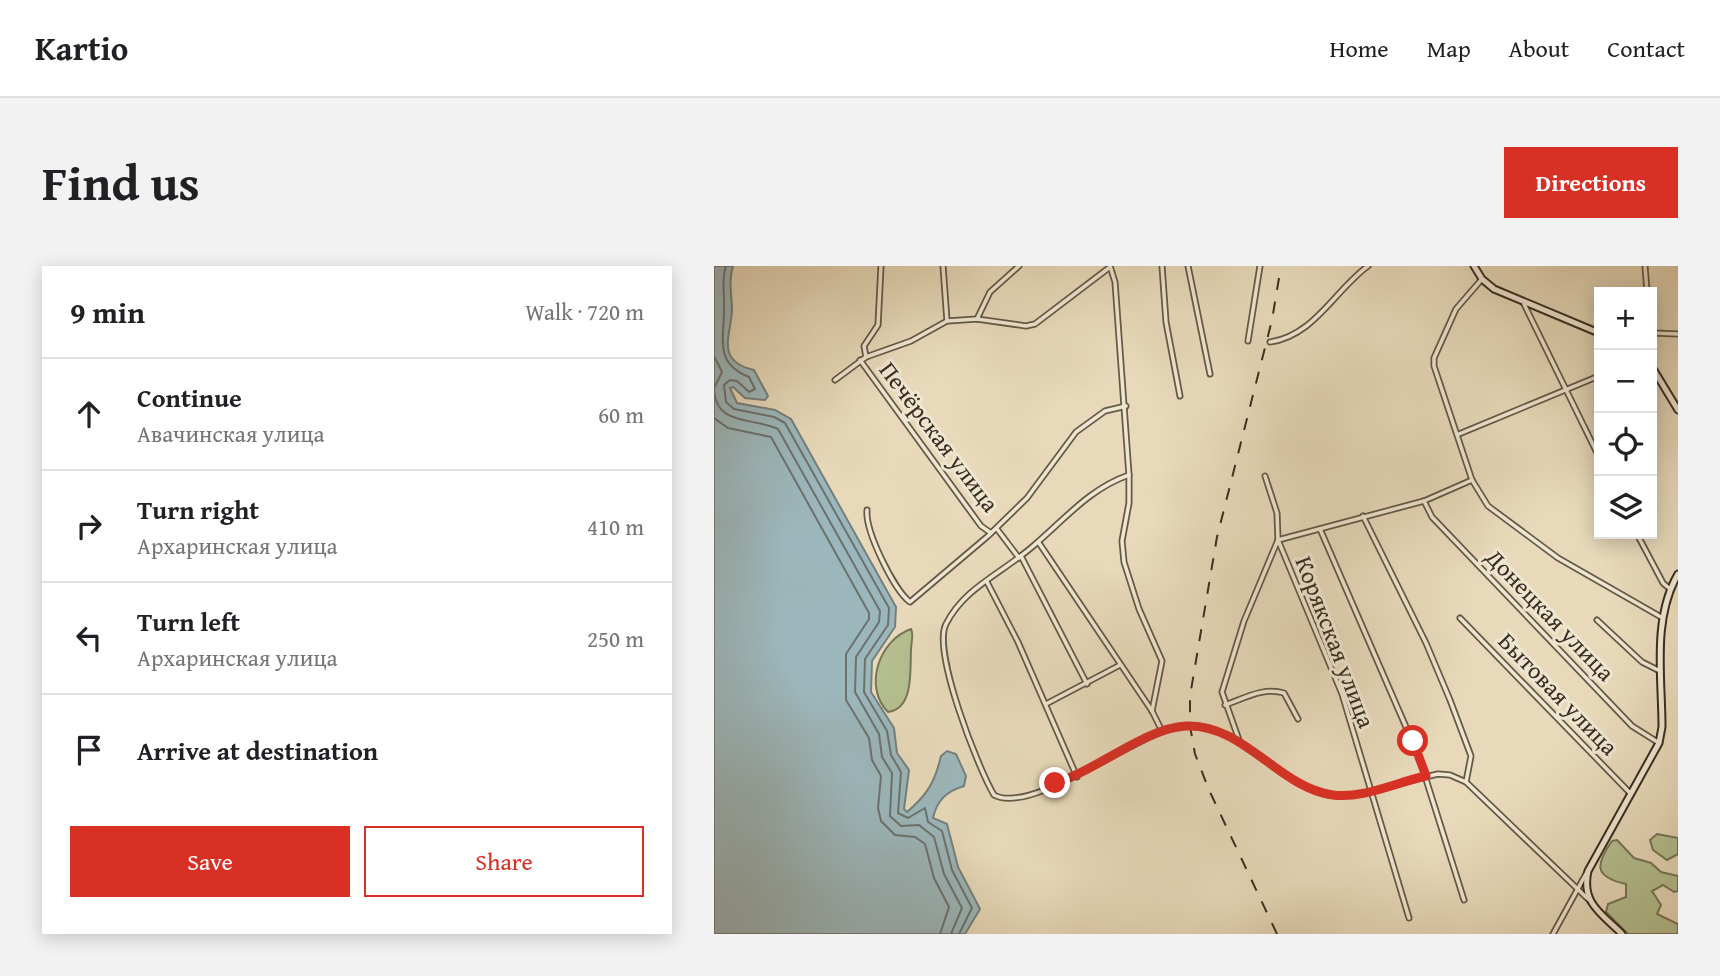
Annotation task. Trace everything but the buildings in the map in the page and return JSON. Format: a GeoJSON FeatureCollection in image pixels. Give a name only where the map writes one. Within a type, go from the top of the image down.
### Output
{"type":"FeatureCollection","features":[{"type":"Feature","properties":{"kind":"street"},"geometry":{"type":"LineString","coordinates":[[866,357],[864,346],[878,325],[881,266]]}},
{"type":"Feature","properties":{"kind":"street"},"geometry":{"type":"LineString","coordinates":[[943,266],[947,321]]}},
{"type":"Feature","properties":{"kind":"street"},"geometry":{"type":"LineString","coordinates":[[977,319],[990,292],[1019,266]]}},
{"type":"Feature","properties":{"kind":"street"},"geometry":{"type":"LineString","coordinates":[[835,380],[860,360],[901,345],[947,321],[977,319],[1026,326],[1035,324],[1110,266],[1115,282],[1126,406],[1129,503],[1122,541],[1124,562],[1139,609],[1162,661],[1152,711]]}},
{"type":"Feature","properties":{"kind":"street"},"geometry":{"type":"LineString","coordinates":[[1162,266],[1166,322],[1180,396]]}},
{"type":"Feature","properties":{"kind":"street"},"geometry":{"type":"LineString","coordinates":[[1188,266],[1210,374]]}},
{"type":"Feature","properties":{"kind":"street"},"geometry":{"type":"LineString","coordinates":[[1248,341],[1260,266]]}},
{"type":"Feature","properties":{"kind":"street"},"geometry":{"type":"LineString","coordinates":[[1270,342],[1287,338],[1304,328],[1368,266]]}},
{"type":"Feature","properties":{"kind":"street"},"geometry":{"type":"LineString","coordinates":[[1474,266],[1482,279],[1494,289],[1524,304],[1594,331]]}},
{"type":"Feature","properties":{"kind":"street"},"geometry":{"type":"LineString","coordinates":[[1645,266],[1647,287]]}},
{"type":"Feature","properties":{"kind":"street"},"geometry":{"type":"LineString","coordinates":[[1482,279],[1456,309],[1434,358],[1435,369],[1459,434],[1472,480],[1488,506],[1515,528],[1566,563],[1661,617]]}},
{"type":"Feature","properties":{"kind":"street"},"geometry":{"type":"LineString","coordinates":[[1524,304],[1594,447]]}},
{"type":"Feature","properties":{"kind":"street"},"geometry":{"type":"LineString","coordinates":[[1657,333],[1678,334]]}},
{"type":"Feature","properties":{"kind":"street","name":"Печёрская улица"},"geometry":{"type":"LineString","coordinates":[[860,360],[981,526],[991,533]]}},
{"type":"Feature","properties":{"kind":"street"},"geometry":{"type":"LineString","coordinates":[[1657,375],[1678,410]]}},
{"type":"Feature","properties":{"kind":"street"},"geometry":{"type":"LineString","coordinates":[[1459,434],[1594,378]]}},
{"type":"Feature","properties":{"kind":"street"},"geometry":{"type":"LineString","coordinates":[[867,510],[868,526],[879,556],[907,602],[914,599],[991,533],[1027,498],[1076,432],[1103,412],[1126,406]]}},
{"type":"Feature","properties":{"kind":"street"},"geometry":{"type":"LineString","coordinates":[[1129,475],[1096,491],[1020,557],[965,597],[944,628],[943,656],[947,677],[992,791],[999,798],[1027,794],[1077,777],[1162,731],[1195,726],[1240,742],[1257,757],[1320,793],[1342,796],[1370,792],[1426,776],[1450,775],[1466,782],[1578,887],[1622,934]]}},
{"type":"Feature","properties":{"kind":"street"},"geometry":{"type":"LineString","coordinates":[[1240,742],[1222,692],[1234,648],[1278,540],[1277,513],[1265,476]]}},
{"type":"Feature","properties":{"kind":"street"},"geometry":{"type":"LineString","coordinates":[[1278,540],[1363,515],[1424,501],[1472,480]]}},
{"type":"Feature","properties":{"kind":"street","name":"Донецкая улица"},"geometry":{"type":"LineString","coordinates":[[1424,501],[1432,517],[1632,726],[1659,743]]}},
{"type":"Feature","properties":{"kind":"street"},"geometry":{"type":"LineString","coordinates":[[1363,515],[1426,643],[1450,700],[1471,756],[1466,782]]}},
{"type":"Feature","properties":{"kind":"street"},"geometry":{"type":"LineString","coordinates":[[996,528],[1020,557],[1087,684]]}},
{"type":"Feature","properties":{"kind":"street"},"geometry":{"type":"LineString","coordinates":[[1320,529],[1426,776],[1464,900]]}},
{"type":"Feature","properties":{"kind":"street"},"geometry":{"type":"LineString","coordinates":[[1640,539],[1663,583],[1670,589]]}},
{"type":"Feature","properties":{"kind":"street","name":"Корякская улица"},"geometry":{"type":"LineString","coordinates":[[1278,540],[1342,694],[1409,918]]}},
{"type":"Feature","properties":{"kind":"street"},"geometry":{"type":"LineString","coordinates":[[1038,542],[1152,711],[1162,731]]}},
{"type":"Feature","properties":{"kind":"street"},"geometry":{"type":"LineString","coordinates":[[1553,934],[1659,743],[1662,727],[1661,617],[1678,574]]}},
{"type":"Feature","properties":{"kind":"street"},"geometry":{"type":"LineString","coordinates":[[986,581],[1046,704],[1077,777]]}},
{"type":"Feature","properties":{"kind":"street","name":"Бытовая улица"},"geometry":{"type":"LineString","coordinates":[[1460,618],[1631,794]]}},
{"type":"Feature","properties":{"kind":"street"},"geometry":{"type":"LineString","coordinates":[[1597,620],[1642,662],[1654,671],[1662,671]]}},
{"type":"Feature","properties":{"kind":"street"},"geometry":{"type":"LineString","coordinates":[[1046,704],[1119,665]]}},
{"type":"Feature","properties":{"kind":"street"},"geometry":{"type":"LineString","coordinates":[[1225,705],[1259,692],[1274,691],[1284,693],[1298,719]]}},
{"type":"Feature","properties":{"kind":"street"},"geometry":{"type":"LineString","coordinates":[[1588,871],[1585,886],[1588,899]]}},
{"type":"Feature","properties":{"kind":"green space"},"geometry":{"type":"Polygon","coordinates":[[[911,629],[909,687],[902,704],[888,712],[880,702],[877,690],[878,665],[890,643],[911,629]]]}},
{"type":"Feature","properties":{"kind":"green space"},"geometry":{"type":"Polygon","coordinates":[[[1657,834],[1678,838],[1678,854],[1667,860],[1653,850],[1650,840],[1657,834]]]}},
{"type":"Feature","properties":{"kind":"green space"},"geometry":{"type":"Polygon","coordinates":[[[1617,840],[1634,858],[1651,863],[1661,872],[1678,876],[1678,891],[1674,892],[1663,885],[1652,891],[1661,905],[1657,914],[1678,924],[1678,934],[1628,934],[1606,912],[1608,904],[1626,897],[1626,884],[1608,878],[1601,869],[1606,849],[1612,841],[1617,840]]]}},
{"type":"Feature","properties":{"kind":"water"},"geometry":{"type":"Polygon","coordinates":[[[714,266],[733,266],[728,339],[730,354],[734,361],[754,370],[768,396],[765,400],[745,398],[733,387],[730,388],[737,403],[775,410],[791,419],[896,607],[895,627],[872,661],[871,692],[894,728],[897,753],[909,770],[904,809],[907,812],[925,794],[933,781],[941,756],[947,751],[956,754],[966,776],[964,786],[940,801],[933,818],[947,824],[958,867],[980,909],[965,934],[714,934],[714,266]]]}},
{"type":"Feature","properties":{"kind":"railway"},"geometry":{"type":"LineString","coordinates":[[1277,934],[1209,790],[1195,754],[1190,726],[1190,696],[1217,537],[1272,320],[1281,266]]}},
{"type":"Feature","properties":{"kind":"route"},"geometry":{"type":"LineString","coordinates":[[1055,783],[1077,777],[1162,731],[1174,727],[1195,726],[1240,742],[1257,757],[1320,793],[1342,796],[1370,792],[1426,776],[1413,741]]}}]}
